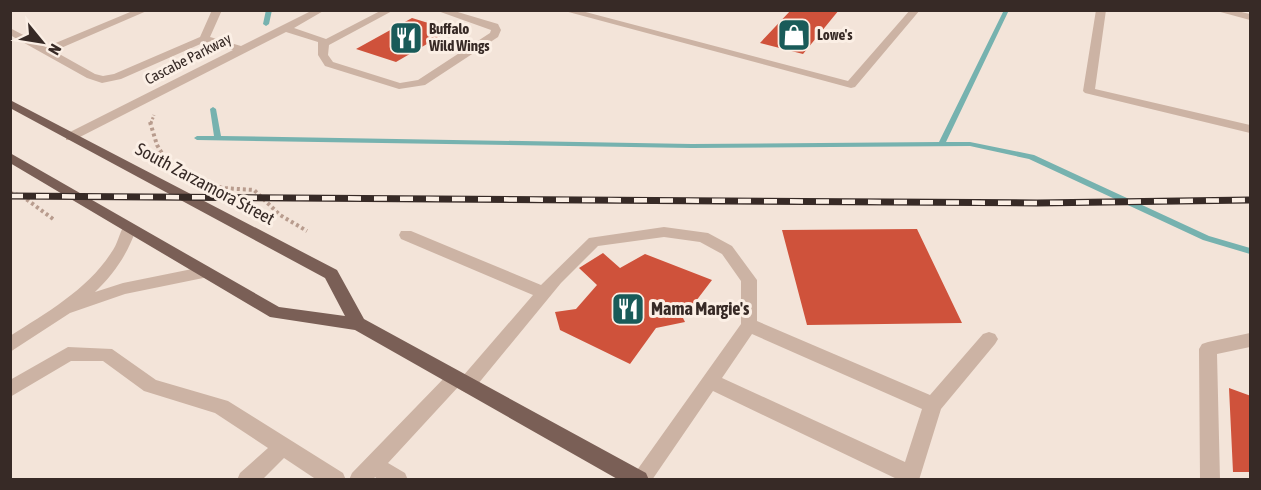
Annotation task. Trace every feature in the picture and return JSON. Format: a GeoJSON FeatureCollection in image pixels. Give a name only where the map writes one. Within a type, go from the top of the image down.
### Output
{"type":"FeatureCollection","features":[{"type":"Feature","properties":{"kind":"main road","name":"South Zarzamora Street"},"geometry":{"type":"LineString","coordinates":[[10,103],[331,274],[358,324]]}},
{"type":"Feature","properties":{"kind":"main road"},"geometry":{"type":"LineString","coordinates":[[10,157],[276,313],[358,324],[640,480]]}},
{"type":"Feature","properties":{"kind":"street"},"geometry":{"type":"LineString","coordinates":[[45,51],[145,10]]}},
{"type":"Feature","properties":{"kind":"street"},"geometry":{"type":"LineString","coordinates":[[204,39],[217,10]]}},
{"type":"Feature","properties":{"kind":"street","name":"Cascabe Parkway"},"geometry":{"type":"LineString","coordinates":[[70,137],[321,10]]}},
{"type":"Feature","properties":{"kind":"street"},"geometry":{"type":"LineString","coordinates":[[324,44],[390,10]]}},
{"type":"Feature","properties":{"kind":"street"},"geometry":{"type":"LineString","coordinates":[[284,28],[321,40],[324,44],[323,55],[329,64],[399,86],[409,87],[422,82],[494,35],[496,30],[494,26],[439,10]]}},
{"type":"Feature","properties":{"kind":"street"},"geometry":{"type":"LineString","coordinates":[[565,10],[594,14],[851,85],[916,10]]}},
{"type":"Feature","properties":{"kind":"street"},"geometry":{"type":"LineString","coordinates":[[1101,10],[1089,92],[1251,129]]}},
{"type":"Feature","properties":{"kind":"street"},"geometry":{"type":"LineString","coordinates":[[1217,10],[1251,17]]}},
{"type":"Feature","properties":{"kind":"street"},"geometry":{"type":"LineString","coordinates":[[10,31],[102,80],[117,77],[204,39],[240,49]]}},
{"type":"Feature","properties":{"kind":"street"},"geometry":{"type":"LineString","coordinates":[[10,345],[64,309],[116,258],[130,227]]}},
{"type":"Feature","properties":{"kind":"street"},"geometry":{"type":"LineString","coordinates":[[366,472],[461,381],[594,242],[664,232],[704,237],[726,250],[749,280],[749,325],[640,480]]}},
{"type":"Feature","properties":{"kind":"street"},"geometry":{"type":"LineString","coordinates":[[406,235],[544,293]]}},
{"type":"Feature","properties":{"kind":"street"},"geometry":{"type":"LineString","coordinates":[[64,309],[123,289],[207,272]]}},
{"type":"Feature","properties":{"kind":"street"},"geometry":{"type":"LineString","coordinates":[[749,325],[933,405]]}},
{"type":"Feature","properties":{"kind":"street"},"geometry":{"type":"LineString","coordinates":[[710,381],[909,477],[933,405],[988,339]]}},
{"type":"Feature","properties":{"kind":"street"},"geometry":{"type":"LineString","coordinates":[[1210,480],[1208,349],[1251,340]]}},
{"type":"Feature","properties":{"kind":"street"},"geometry":{"type":"LineString","coordinates":[[10,390],[68,354],[106,354],[150,386],[221,407],[336,480]]}},
{"type":"Feature","properties":{"kind":"street"},"geometry":{"type":"LineString","coordinates":[[247,480],[283,447]]}},
{"type":"Feature","properties":{"kind":"street"},"geometry":{"type":"LineString","coordinates":[[366,472],[398,480]]}},
{"type":"Feature","properties":{"kind":"path"},"geometry":{"type":"LineString","coordinates":[[156,112],[150,120],[157,145],[169,165],[222,188],[254,190],[280,215],[307,231]]}},
{"type":"Feature","properties":{"kind":"path"},"geometry":{"type":"LineString","coordinates":[[10,193],[22,196],[53,219]]}},
{"type":"Feature","properties":{"kind":"building","name":"Lowe's"},"geometry":{"type":"Polygon","coordinates":[[[791,10],[839,10],[803,54],[760,43],[791,10]]]}},
{"type":"Feature","properties":{"kind":"building","name":"Buffalo Wild Wings"},"geometry":{"type":"Polygon","coordinates":[[[412,18],[451,30],[396,62],[356,49],[412,18]]]}},
{"type":"Feature","properties":{"kind":"building"},"geometry":{"type":"Polygon","coordinates":[[[917,229],[962,323],[807,325],[782,230],[917,229]]]}},
{"type":"Feature","properties":{"kind":"building","name":"Mama Margie's"},"geometry":{"type":"Polygon","coordinates":[[[603,253],[620,268],[645,254],[712,280],[683,318],[685,322],[656,328],[630,364],[560,330],[555,312],[576,309],[597,285],[579,268],[603,253]]]}},
{"type":"Feature","properties":{"kind":"building"},"geometry":{"type":"Polygon","coordinates":[[[1229,388],[1251,396],[1251,472],[1233,472],[1229,388]]]}},
{"type":"Feature","properties":{"kind":"waterway"},"geometry":{"type":"LineString","coordinates":[[266,24],[269,10]]}},
{"type":"Feature","properties":{"kind":"waterway"},"geometry":{"type":"LineString","coordinates":[[942,144],[1007,10]]}},
{"type":"Feature","properties":{"kind":"waterway"},"geometry":{"type":"LineString","coordinates":[[213,109],[218,138]]}},
{"type":"Feature","properties":{"kind":"waterway"},"geometry":{"type":"LineString","coordinates":[[197,138],[692,146],[970,144],[1031,157],[1206,238],[1250,251]]}},
{"type":"Feature","properties":{"kind":"railway"},"geometry":{"type":"LineString","coordinates":[[10,196],[1037,203],[1250,200]]}},
{"type":"Feature","properties":{"kind":"place","name":"Lowe's"},"geometry":{"type":"Point","coordinates":[794,35]}},
{"type":"Feature","properties":{"kind":"place","name":"Buffalo Wild Wings"},"geometry":{"type":"Point","coordinates":[406,38]}},
{"type":"Feature","properties":{"kind":"place","name":"Mama Margie's"},"geometry":{"type":"Point","coordinates":[628,309]}}]}
